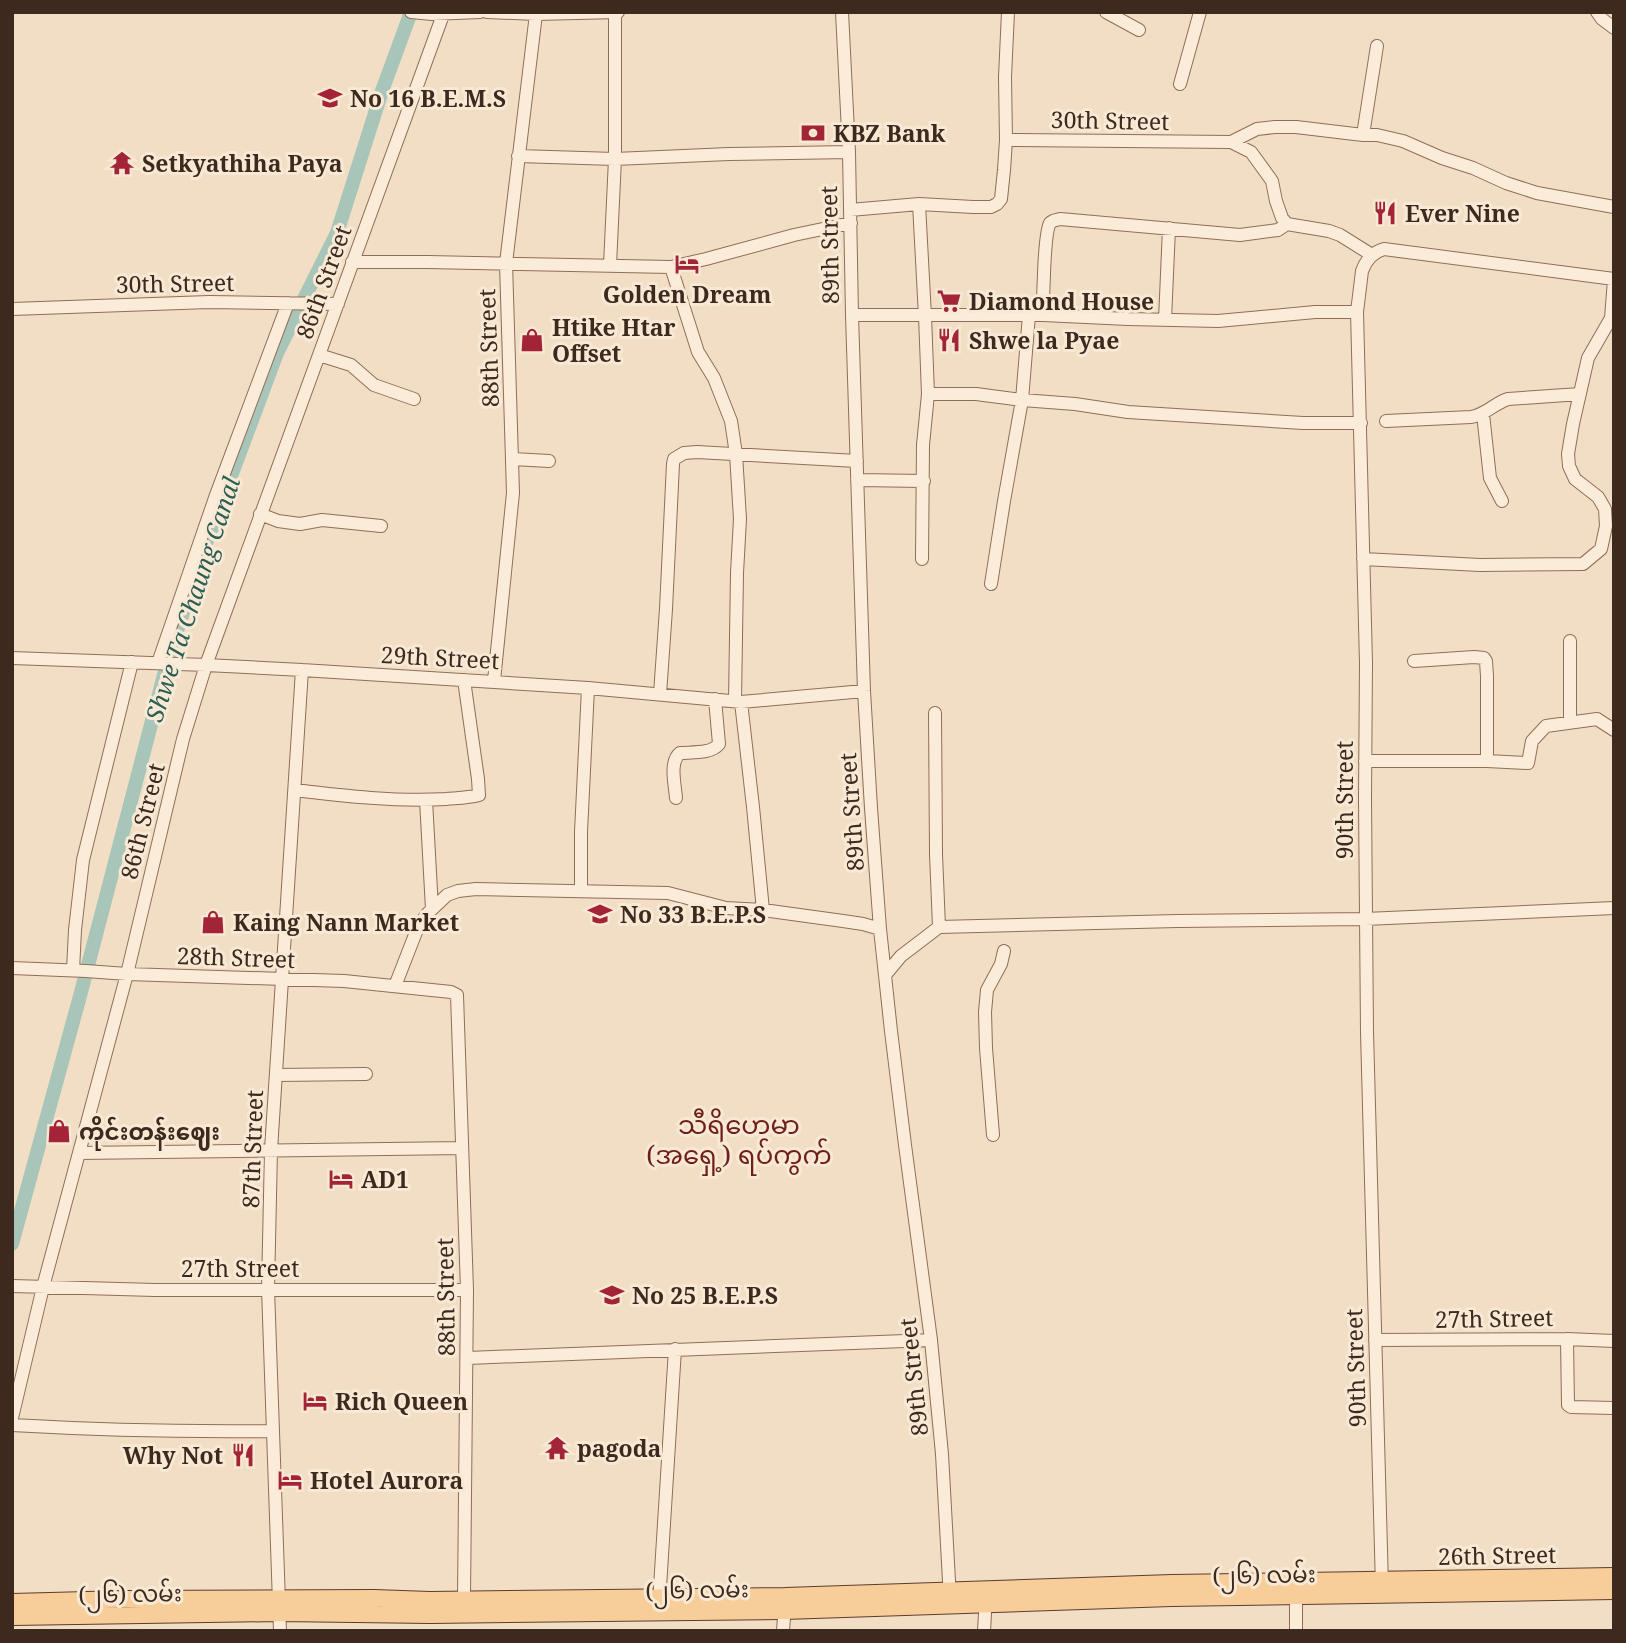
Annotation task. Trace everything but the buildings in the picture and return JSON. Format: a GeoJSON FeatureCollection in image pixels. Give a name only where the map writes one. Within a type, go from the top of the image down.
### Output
{"type":"FeatureCollection","features":[{"type":"Feature","properties":{"kind":"main road","name":"26th Street"},"geometry":{"type":"LineString","coordinates":[[1382,1587],[1614,1576]]}},
{"type":"Feature","properties":{"kind":"main road","name":"(၂၆) လမ်း"},"geometry":{"type":"LineString","coordinates":[[12,1602],[125,1599],[430,1615],[659,1605],[785,1604],[1172,1590],[1382,1587]]}},
{"type":"Feature","properties":{"kind":"main road","name":"26th Street"},"geometry":{"type":"LineString","coordinates":[[1382,1587],[1614,1591]]}},
{"type":"Feature","properties":{"kind":"main road","name":"(၂၆) လမ်း"},"geometry":{"type":"LineString","coordinates":[[12,1617],[464,1599],[659,1605]]}},
{"type":"Feature","properties":{"kind":"street"},"geometry":{"type":"LineString","coordinates":[[411,12],[480,12]]}},
{"type":"Feature","properties":{"kind":"street"},"geometry":{"type":"LineString","coordinates":[[487,12],[617,12],[610,265]]}},
{"type":"Feature","properties":{"kind":"street","name":"89th Street"},"geometry":{"type":"LineString","coordinates":[[842,12],[849,152],[864,691],[880,929],[931,1340],[942,1454],[950,1598]]}},
{"type":"Feature","properties":{"kind":"street"},"geometry":{"type":"LineString","coordinates":[[352,262],[671,267],[850,217],[919,204],[990,207],[1001,199],[1002,190],[1006,140],[1008,12]]}},
{"type":"Feature","properties":{"kind":"street"},"geometry":{"type":"LineString","coordinates":[[1106,12],[1139,30]]}},
{"type":"Feature","properties":{"kind":"street"},"geometry":{"type":"LineString","coordinates":[[1180,84],[1200,12]]}},
{"type":"Feature","properties":{"kind":"street"},"geometry":{"type":"LineString","coordinates":[[1597,12],[1601,19],[1614,28]]}},
{"type":"Feature","properties":{"kind":"street","name":"86th Street"},"geometry":{"type":"LineString","coordinates":[[12,1418],[43,1287],[127,974],[183,739],[206,664],[319,355],[333,304],[352,262],[440,13]]}},
{"type":"Feature","properties":{"kind":"street","name":"88th Street"},"geometry":{"type":"LineString","coordinates":[[494,681],[513,493],[506,263],[536,14]]}},
{"type":"Feature","properties":{"kind":"street"},"geometry":{"type":"LineString","coordinates":[[1363,135],[1377,46]]}},
{"type":"Feature","properties":{"kind":"street"},"geometry":{"type":"LineString","coordinates":[[1230,142],[1257,129],[1275,127],[1377,135],[1403,141],[1441,158],[1537,193],[1614,207]]}},
{"type":"Feature","properties":{"kind":"street","name":"30th Street"},"geometry":{"type":"LineString","coordinates":[[1006,140],[1230,142]]}},
{"type":"Feature","properties":{"kind":"street"},"geometry":{"type":"LineString","coordinates":[[1230,142],[1251,152],[1272,181],[1276,201],[1287,224],[1340,235],[1372,255],[1384,249],[1401,250],[1614,280],[1611,318],[1588,358],[1570,444],[1569,466],[1575,479],[1598,497],[1605,509],[1601,549],[1583,564],[1480,565],[1363,559]]}},
{"type":"Feature","properties":{"kind":"street"},"geometry":{"type":"LineString","coordinates":[[518,156],[615,159],[849,152]]}},
{"type":"Feature","properties":{"kind":"street"},"geometry":{"type":"LineString","coordinates":[[919,204],[928,394],[923,445],[922,559]]}},
{"type":"Feature","properties":{"kind":"street"},"geometry":{"type":"LineString","coordinates":[[991,584],[1050,223],[1060,219],[1240,235],[1278,230],[1287,224]]}},
{"type":"Feature","properties":{"kind":"street"},"geometry":{"type":"LineString","coordinates":[[1165,320],[1169,228]]}},
{"type":"Feature","properties":{"kind":"street","name":"90th Street"},"geometry":{"type":"LineString","coordinates":[[1372,255],[1362,271],[1357,312],[1366,663],[1365,919],[1382,1587]]}},
{"type":"Feature","properties":{"kind":"street"},"geometry":{"type":"LineString","coordinates":[[671,267],[698,352],[714,379],[731,421],[736,454],[740,519],[737,560],[738,701],[753,807],[763,910]]}},
{"type":"Feature","properties":{"kind":"street"},"geometry":{"type":"LineString","coordinates":[[159,663],[216,495],[292,303]]}},
{"type":"Feature","properties":{"kind":"street","name":"30th Street"},"geometry":{"type":"LineString","coordinates":[[12,309],[117,304],[333,304]]}},
{"type":"Feature","properties":{"kind":"street"},"geometry":{"type":"LineString","coordinates":[[852,315],[1036,315],[1218,321],[1315,312],[1357,312]]}},
{"type":"Feature","properties":{"kind":"street"},"geometry":{"type":"LineString","coordinates":[[319,355],[351,365],[374,385],[414,400]]}},
{"type":"Feature","properties":{"kind":"street"},"geometry":{"type":"LineString","coordinates":[[928,394],[976,394],[1128,412],[1361,424]]}},
{"type":"Feature","properties":{"kind":"street"},"geometry":{"type":"LineString","coordinates":[[1386,421],[1471,417],[1483,414],[1499,401],[1508,399],[1580,394]]}},
{"type":"Feature","properties":{"kind":"street"},"geometry":{"type":"LineString","coordinates":[[1483,414],[1490,478],[1502,501]]}},
{"type":"Feature","properties":{"kind":"street"},"geometry":{"type":"LineString","coordinates":[[660,694],[674,459],[684,453],[857,461]]}},
{"type":"Feature","properties":{"kind":"street"},"geometry":{"type":"LineString","coordinates":[[513,459],[550,461]]}},
{"type":"Feature","properties":{"kind":"street"},"geometry":{"type":"LineString","coordinates":[[857,480],[924,481]]}},
{"type":"Feature","properties":{"kind":"street"},"geometry":{"type":"LineString","coordinates":[[260,514],[278,521],[300,524],[322,520],[381,526]]}},
{"type":"Feature","properties":{"kind":"street"},"geometry":{"type":"LineString","coordinates":[[1570,641],[1570,722]]}},
{"type":"Feature","properties":{"kind":"street","name":"29th Street"},"geometry":{"type":"LineString","coordinates":[[12,658],[206,664],[494,681],[738,701],[864,691]]}},
{"type":"Feature","properties":{"kind":"street"},"geometry":{"type":"LineString","coordinates":[[1414,661],[1484,658],[1487,676],[1487,761]]}},
{"type":"Feature","properties":{"kind":"street"},"geometry":{"type":"LineString","coordinates":[[79,970],[75,930],[83,860],[132,662]]}},
{"type":"Feature","properties":{"kind":"street","name":"87th Street"},"geometry":{"type":"LineString","coordinates":[[280,1631],[268,1289],[271,1150],[302,670]]}},
{"type":"Feature","properties":{"kind":"street"},"geometry":{"type":"LineString","coordinates":[[295,790],[426,800],[479,796],[464,680]]}},
{"type":"Feature","properties":{"kind":"street"},"geometry":{"type":"LineString","coordinates":[[581,890],[588,688]]}},
{"type":"Feature","properties":{"kind":"street"},"geometry":{"type":"LineString","coordinates":[[676,797],[676,756],[680,753],[711,750],[719,744],[715,699]]}},
{"type":"Feature","properties":{"kind":"street"},"geometry":{"type":"LineString","coordinates":[[935,713],[939,927]]}},
{"type":"Feature","properties":{"kind":"street"},"geometry":{"type":"LineString","coordinates":[[1365,761],[1528,763],[1532,741],[1546,726],[1597,719],[1614,730]]}},
{"type":"Feature","properties":{"kind":"street"},"geometry":{"type":"LineString","coordinates":[[426,800],[432,909]]}},
{"type":"Feature","properties":{"kind":"street"},"geometry":{"type":"LineString","coordinates":[[395,986],[418,927],[447,895],[458,891],[581,890],[668,893],[726,908],[863,923],[880,929]]}},
{"type":"Feature","properties":{"kind":"street"},"geometry":{"type":"LineString","coordinates":[[886,974],[911,948],[939,927],[1177,920],[1365,919],[1614,908]]}},
{"type":"Feature","properties":{"kind":"street"},"geometry":{"type":"LineString","coordinates":[[993,1135],[985,1012],[987,990],[1001,964],[1004,951]]}},
{"type":"Feature","properties":{"kind":"street","name":"28th Street"},"geometry":{"type":"LineString","coordinates":[[12,968],[344,981],[451,992],[457,995]]}},
{"type":"Feature","properties":{"kind":"street","name":"88th Street"},"geometry":{"type":"LineString","coordinates":[[457,995],[468,1358],[464,1599]]}},
{"type":"Feature","properties":{"kind":"street"},"geometry":{"type":"LineString","coordinates":[[276,1075],[366,1074]]}},
{"type":"Feature","properties":{"kind":"street"},"geometry":{"type":"LineString","coordinates":[[79,1153],[462,1148]]}},
{"type":"Feature","properties":{"kind":"street","name":"27th Street"},"geometry":{"type":"LineString","coordinates":[[18,1287],[467,1290]]}},
{"type":"Feature","properties":{"kind":"street"},"geometry":{"type":"LineString","coordinates":[[1567,1339],[1568,1405],[1577,1408],[1614,1408]]}},
{"type":"Feature","properties":{"kind":"street"},"geometry":{"type":"LineString","coordinates":[[468,1358],[931,1340]]}},
{"type":"Feature","properties":{"kind":"street","name":"27th Street"},"geometry":{"type":"LineString","coordinates":[[1375,1340],[1614,1341]]}},
{"type":"Feature","properties":{"kind":"street"},"geometry":{"type":"LineString","coordinates":[[659,1605],[674,1349]]}},
{"type":"Feature","properties":{"kind":"street"},"geometry":{"type":"LineString","coordinates":[[12,1425],[122,1430],[273,1431]]}},
{"type":"Feature","properties":{"kind":"street"},"geometry":{"type":"LineString","coordinates":[[1296,1589],[1296,1631]]}},
{"type":"Feature","properties":{"kind":"street"},"geometry":{"type":"LineString","coordinates":[[984,1631],[986,1597]]}},
{"type":"Feature","properties":{"kind":"street"},"geometry":{"type":"LineString","coordinates":[[783,1631],[785,1604]]}},
{"type":"Feature","properties":{"kind":"waterway","name":"Shwe Ta Chaung Canal"},"geometry":{"type":"LineString","coordinates":[[12,1244],[170,652],[205,546],[277,353],[337,233],[382,91],[411,12]]}},
{"type":"Feature","properties":{"kind":"place","name":"No 16 B.E.M.S"},"geometry":{"type":"Point","coordinates":[330,98]}},
{"type":"Feature","properties":{"kind":"place","name":"KBZ Bank"},"geometry":{"type":"Point","coordinates":[813,133]}},
{"type":"Feature","properties":{"kind":"place","name":"Setkyathiha Paya"},"geometry":{"type":"Point","coordinates":[122,163]}},
{"type":"Feature","properties":{"kind":"place","name":"Ever Nine"},"geometry":{"type":"Point","coordinates":[1385,213]}},
{"type":"Feature","properties":{"kind":"place","name":"Golden Dream"},"geometry":{"type":"Point","coordinates":[687,264]}},
{"type":"Feature","properties":{"kind":"place","name":"Diamond House"},"geometry":{"type":"Point","coordinates":[949,301]}},
{"type":"Feature","properties":{"kind":"place","name":"Htike Htar Offset"},"geometry":{"type":"Point","coordinates":[532,340]}},
{"type":"Feature","properties":{"kind":"place","name":"Shwe la Pyae"},"geometry":{"type":"Point","coordinates":[949,340]}},
{"type":"Feature","properties":{"kind":"place","name":"No 33 B.E.P.S"},"geometry":{"type":"Point","coordinates":[600,914]}},
{"type":"Feature","properties":{"kind":"place","name":"Kaing Nann Market"},"geometry":{"type":"Point","coordinates":[213,922]}},
{"type":"Feature","properties":{"kind":"place","name":"ကိုင်းတန်းဈေး"},"geometry":{"type":"Point","coordinates":[59,1131]}},
{"type":"Feature","properties":{"kind":"place","name":"AD1"},"geometry":{"type":"Point","coordinates":[341,1179]}},
{"type":"Feature","properties":{"kind":"place","name":"No 25 B.E.P.S"},"geometry":{"type":"Point","coordinates":[612,1295]}},
{"type":"Feature","properties":{"kind":"place","name":"Rich Queen"},"geometry":{"type":"Point","coordinates":[315,1401]}},
{"type":"Feature","properties":{"kind":"place","name":"pagoda"},"geometry":{"type":"Point","coordinates":[557,1448]}},
{"type":"Feature","properties":{"kind":"place","name":"Why Not"},"geometry":{"type":"Point","coordinates":[243,1455]}},
{"type":"Feature","properties":{"kind":"place","name":"Hotel Aurora"},"geometry":{"type":"Point","coordinates":[290,1480]}},
{"type":"Feature","properties":{"kind":"district","name":"သီရိဟေမာ (အရှေ့) ရပ်ကွက်"},"geometry":{"type":"Point","coordinates":[739,1139]}}]}
